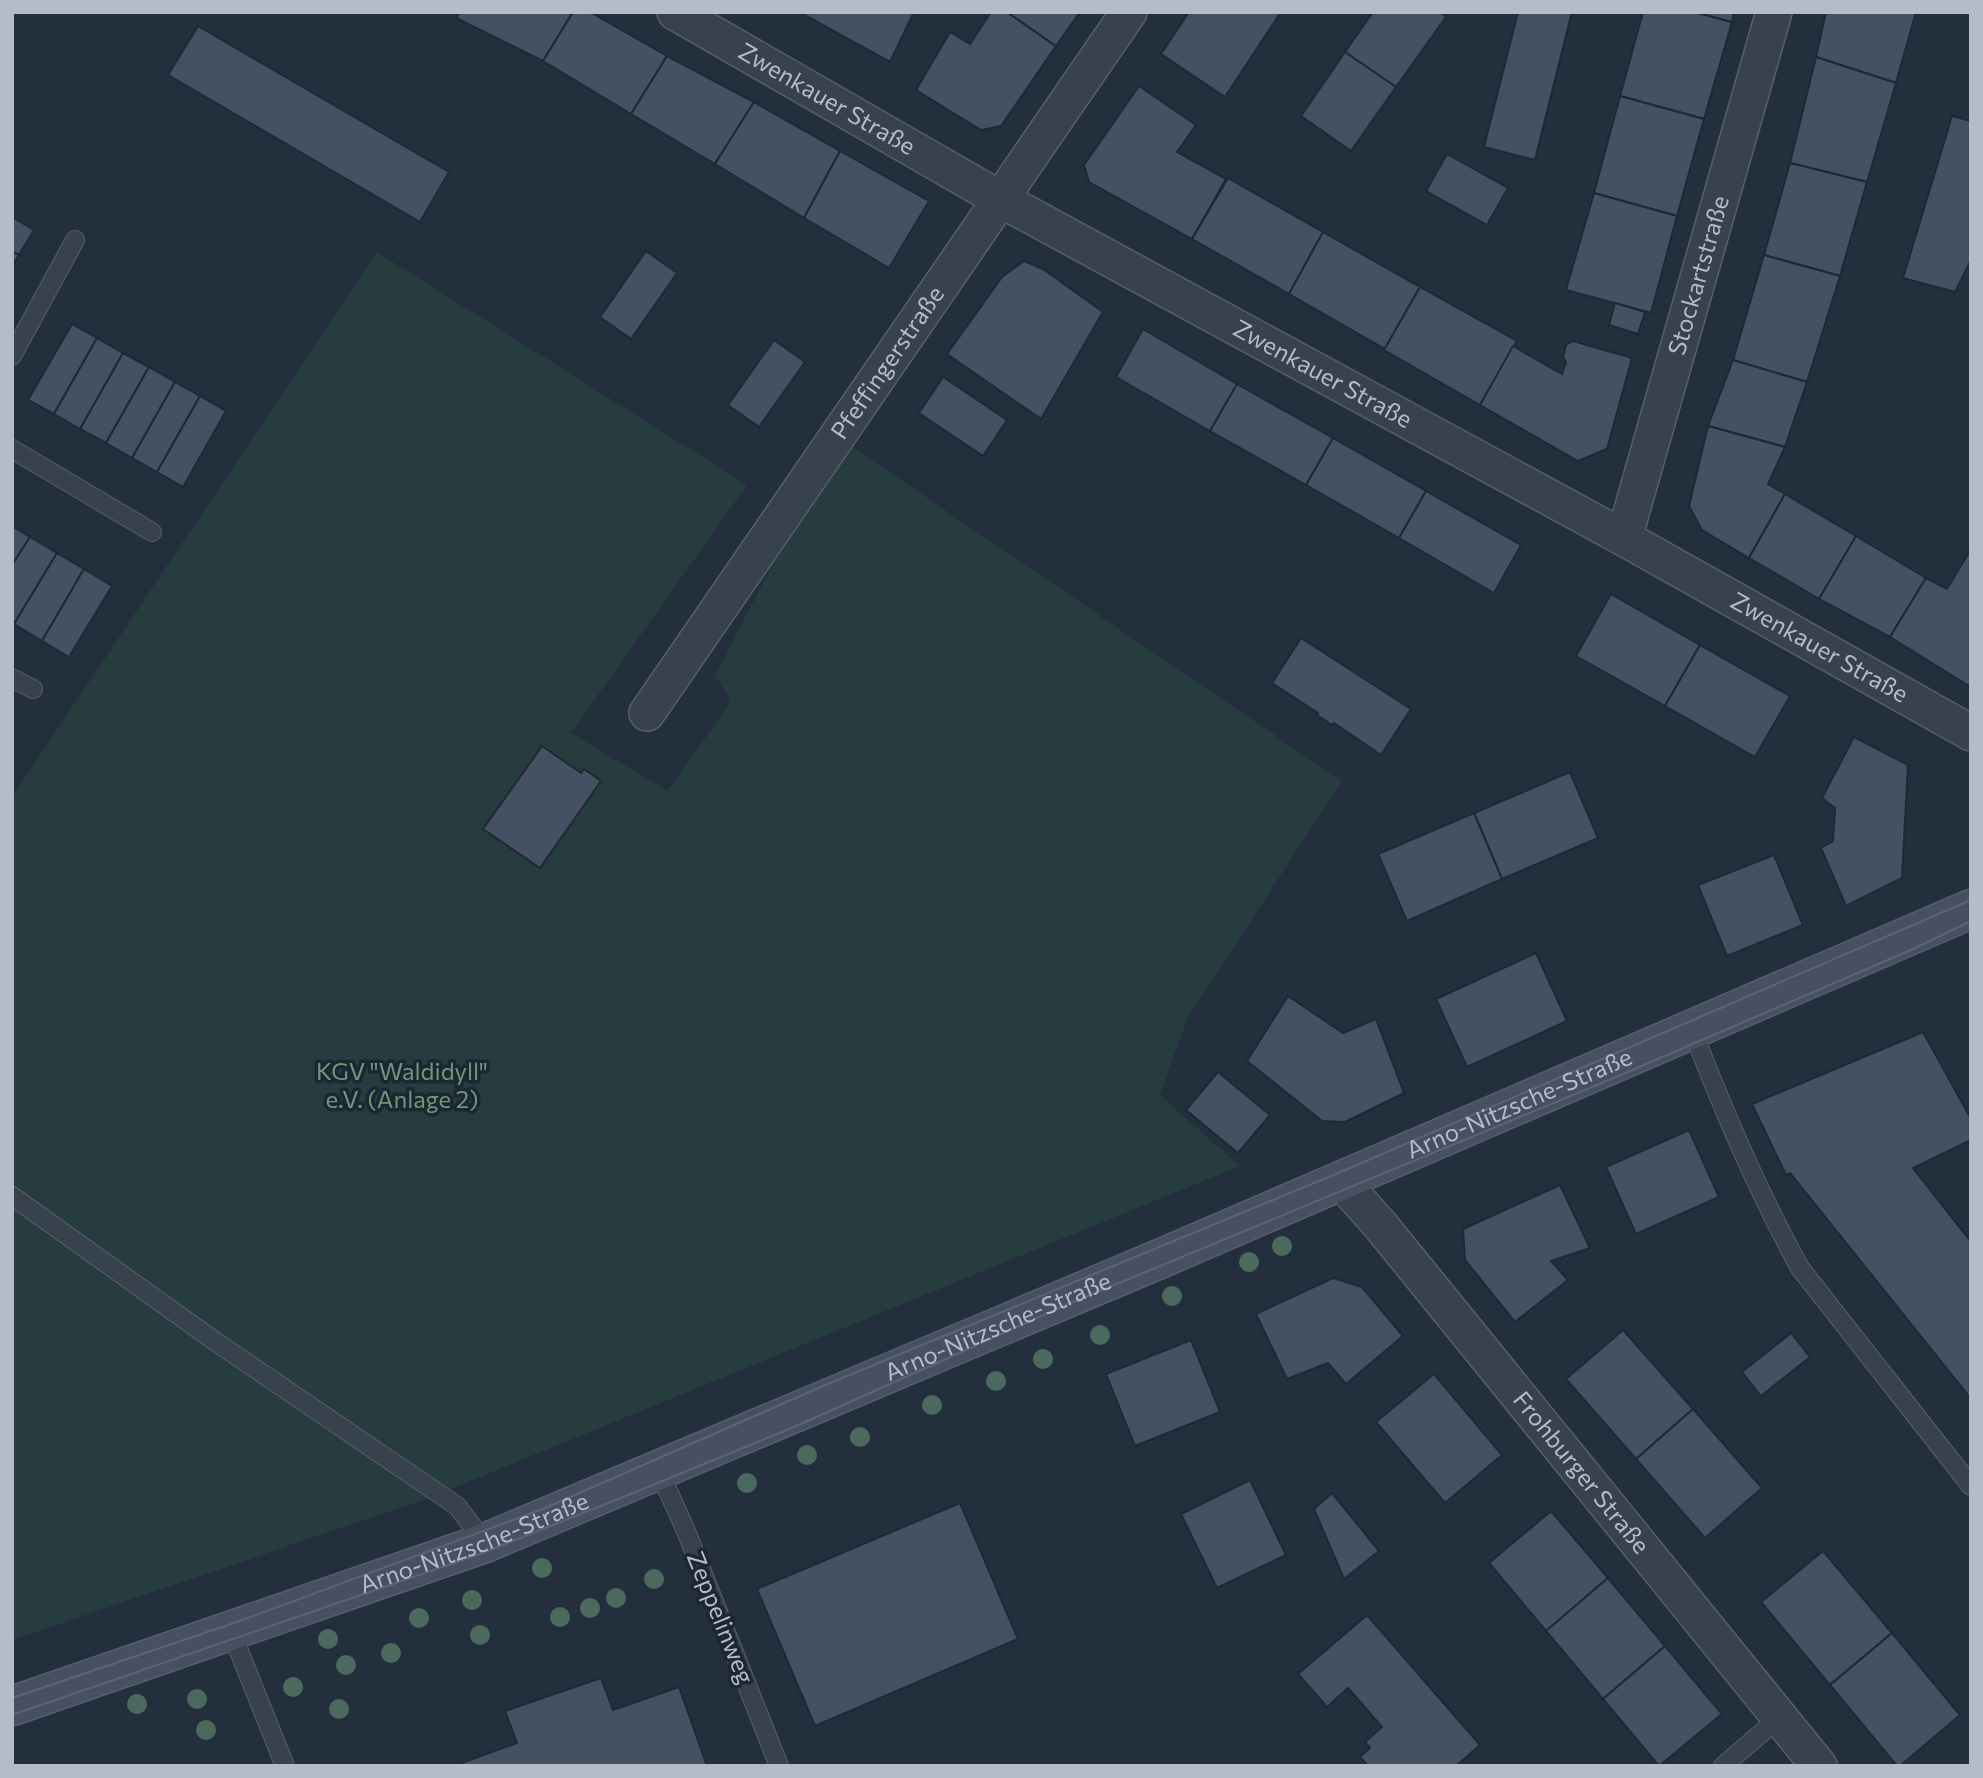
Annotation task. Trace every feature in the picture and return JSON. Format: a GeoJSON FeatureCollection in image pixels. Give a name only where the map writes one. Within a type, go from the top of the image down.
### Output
{"type":"FeatureCollection","features":[{"type":"Feature","properties":{"kind":"main road","name":"Arno-Nitzsche-Straße"},"geometry":{"type":"LineString","coordinates":[[12,1706],[485,1544],[1341,1181],[1971,909]]}},
{"type":"Feature","properties":{"kind":"street","name":"Zwenkauer Straße"},"geometry":{"type":"LineString","coordinates":[[675,12],[1000,199],[1624,538],[1971,733]]}},
{"type":"Feature","properties":{"kind":"street","name":"Pfeffingerstraße"},"geometry":{"type":"LineString","coordinates":[[647,713],[1129,12]]}},
{"type":"Feature","properties":{"kind":"street","name":"Stockartstraße"},"geometry":{"type":"LineString","coordinates":[[1624,538],[1774,12]]}},
{"type":"Feature","properties":{"kind":"street","name":"Frohburger Straße"},"geometry":{"type":"LineString","coordinates":[[1341,1181],[1381,1226],[1819,1766]]}},
{"type":"Feature","properties":{"kind":"lane"},"geometry":{"type":"LineString","coordinates":[[12,356],[75,240]]}},
{"type":"Feature","properties":{"kind":"lane"},"geometry":{"type":"LineString","coordinates":[[12,449],[152,532]]}},
{"type":"Feature","properties":{"kind":"lane"},"geometry":{"type":"LineString","coordinates":[[12,678],[33,689]]}},
{"type":"Feature","properties":{"kind":"lane"},"geometry":{"type":"LineString","coordinates":[[1692,1029],[1781,1234],[1800,1268],[1971,1486]]}},
{"type":"Feature","properties":{"kind":"lane"},"geometry":{"type":"LineString","coordinates":[[12,1196],[216,1342],[457,1506],[485,1544]]}},
{"type":"Feature","properties":{"kind":"lane","name":"Zeppelinweg"},"geometry":{"type":"LineString","coordinates":[[659,1471],[686,1531],[779,1766]]}},
{"type":"Feature","properties":{"kind":"lane"},"geometry":{"type":"LineString","coordinates":[[231,1631],[285,1766]]}},
{"type":"Feature","properties":{"kind":"lane"},"geometry":{"type":"LineString","coordinates":[[1723,1766],[1780,1717]]}},
{"type":"Feature","properties":{"kind":"green space","name":"KGV \"Waldidyll\" e.V. (Anlage 2)"},"geometry":{"type":"Polygon","coordinates":[[[377,252],[747,485],[571,733],[668,791],[731,701],[715,676],[838,437],[1342,781],[1187,1019],[1160,1095],[1240,1166],[426,1499],[12,1640],[12,797],[377,252]]]}},
{"type":"Feature","properties":{"kind":"building"},"geometry":{"type":"Polygon","coordinates":[[[460,12],[573,12],[543,61],[456,18],[460,12]]]}},
{"type":"Feature","properties":{"kind":"building"},"geometry":{"type":"Polygon","coordinates":[[[573,12],[590,12],[667,56],[631,114],[543,61],[573,12]]]}},
{"type":"Feature","properties":{"kind":"building"},"geometry":{"type":"Polygon","coordinates":[[[799,12],[914,12],[890,62],[799,12]]]}},
{"type":"Feature","properties":{"kind":"building"},"geometry":{"type":"Polygon","coordinates":[[[991,12],[1007,12],[1056,46],[1001,126],[981,130],[916,90],[950,32],[970,44],[991,12]]]}},
{"type":"Feature","properties":{"kind":"building"},"geometry":{"type":"Polygon","coordinates":[[[1007,12],[1080,12],[1056,46],[1007,12]]]}},
{"type":"Feature","properties":{"kind":"building"},"geometry":{"type":"Polygon","coordinates":[[[1189,12],[1281,12],[1225,97],[1161,54],[1189,12]]]}},
{"type":"Feature","properties":{"kind":"building"},"geometry":{"type":"Polygon","coordinates":[[[1373,12],[1440,12],[1446,17],[1396,87],[1345,52],[1373,12]]]}},
{"type":"Feature","properties":{"kind":"building"},"geometry":{"type":"Polygon","coordinates":[[[1518,12],[1572,12],[1535,160],[1484,147],[1518,12]]]}},
{"type":"Feature","properties":{"kind":"building"},"geometry":{"type":"Polygon","coordinates":[[[1643,12],[1695,12],[1732,22],[1704,119],[1620,96],[1643,12]]]}},
{"type":"Feature","properties":{"kind":"building"},"geometry":{"type":"Polygon","coordinates":[[[1695,12],[1734,12],[1732,22],[1695,12]]]}},
{"type":"Feature","properties":{"kind":"building"},"geometry":{"type":"Polygon","coordinates":[[[1826,12],[1916,12],[1896,83],[1816,57],[1826,12]]]}},
{"type":"Feature","properties":{"kind":"building"},"geometry":{"type":"Polygon","coordinates":[[[198,26],[449,172],[420,222],[168,75],[198,26]]]}},
{"type":"Feature","properties":{"kind":"building"},"geometry":{"type":"Polygon","coordinates":[[[1345,52],[1396,87],[1351,151],[1301,116],[1345,52]]]}},
{"type":"Feature","properties":{"kind":"building"},"geometry":{"type":"Polygon","coordinates":[[[667,56],[754,102],[715,164],[631,114],[667,56]]]}},
{"type":"Feature","properties":{"kind":"building"},"geometry":{"type":"Polygon","coordinates":[[[1816,57],[1896,83],[1867,182],[1790,163],[1816,57]]]}},
{"type":"Feature","properties":{"kind":"building"},"geometry":{"type":"Polygon","coordinates":[[[1139,86],[1196,125],[1177,152],[1226,179],[1192,239],[1089,182],[1084,165],[1139,86]]]}},
{"type":"Feature","properties":{"kind":"building"},"geometry":{"type":"Polygon","coordinates":[[[1620,96],[1704,119],[1677,216],[1594,193],[1620,96]]]}},
{"type":"Feature","properties":{"kind":"building"},"geometry":{"type":"Polygon","coordinates":[[[754,102],[840,151],[804,218],[715,164],[754,102]]]}},
{"type":"Feature","properties":{"kind":"building"},"geometry":{"type":"Polygon","coordinates":[[[1952,116],[1971,121],[1971,260],[1955,292],[1903,278],[1952,116]]]}},
{"type":"Feature","properties":{"kind":"building"},"geometry":{"type":"Polygon","coordinates":[[[840,151],[929,201],[889,268],[804,218],[840,151]]]}},
{"type":"Feature","properties":{"kind":"building"},"geometry":{"type":"Polygon","coordinates":[[[1447,154],[1508,188],[1487,225],[1426,191],[1447,154]]]}},
{"type":"Feature","properties":{"kind":"building"},"geometry":{"type":"Polygon","coordinates":[[[1790,163],[1867,182],[1840,276],[1764,255],[1790,163]]]}},
{"type":"Feature","properties":{"kind":"building"},"geometry":{"type":"Polygon","coordinates":[[[1228,178],[1323,232],[1289,294],[1192,239],[1228,178]]]}},
{"type":"Feature","properties":{"kind":"building"},"geometry":{"type":"Polygon","coordinates":[[[1594,193],[1677,216],[1651,313],[1566,290],[1594,193]]]}},
{"type":"Feature","properties":{"kind":"building"},"geometry":{"type":"Polygon","coordinates":[[[12,217],[34,230],[19,255],[12,251],[12,217]]]}},
{"type":"Feature","properties":{"kind":"building"},"geometry":{"type":"Polygon","coordinates":[[[1323,232],[1420,287],[1385,349],[1289,294],[1323,232]]]}},
{"type":"Feature","properties":{"kind":"building"},"geometry":{"type":"Polygon","coordinates":[[[12,251],[19,255],[12,266],[12,251]]]}},
{"type":"Feature","properties":{"kind":"building"},"geometry":{"type":"Polygon","coordinates":[[[646,251],[677,273],[631,339],[600,317],[646,251]]]}},
{"type":"Feature","properties":{"kind":"building"},"geometry":{"type":"Polygon","coordinates":[[[1764,255],[1840,276],[1807,382],[1733,360],[1764,255]]]}},
{"type":"Feature","properties":{"kind":"building"},"geometry":{"type":"Polygon","coordinates":[[[1024,261],[1043,269],[1103,312],[1041,419],[947,354],[1002,277],[1024,261]]]}},
{"type":"Feature","properties":{"kind":"building"},"geometry":{"type":"Polygon","coordinates":[[[1420,287],[1517,341],[1480,405],[1384,350],[1420,287]]]}},
{"type":"Feature","properties":{"kind":"building"},"geometry":{"type":"Polygon","coordinates":[[[1615,303],[1645,312],[1638,334],[1609,325],[1615,303]]]}},
{"type":"Feature","properties":{"kind":"building"},"geometry":{"type":"Polygon","coordinates":[[[72,324],[97,338],[54,414],[28,400],[72,324]]]}},
{"type":"Feature","properties":{"kind":"building"},"geometry":{"type":"Polygon","coordinates":[[[1143,329],[1237,384],[1210,431],[1116,377],[1143,329]]]}},
{"type":"Feature","properties":{"kind":"building"},"geometry":{"type":"Polygon","coordinates":[[[97,338],[123,353],[80,429],[54,414],[97,338]]]}},
{"type":"Feature","properties":{"kind":"building"},"geometry":{"type":"Polygon","coordinates":[[[774,340],[805,362],[759,427],[728,405],[774,340]]]}},
{"type":"Feature","properties":{"kind":"building"},"geometry":{"type":"Polygon","coordinates":[[[1573,341],[1632,358],[1607,449],[1578,461],[1480,405],[1513,346],[1562,374],[1566,362],[1563,357],[1566,345],[1573,341]]]}},
{"type":"Feature","properties":{"kind":"building"},"geometry":{"type":"Polygon","coordinates":[[[123,353],[149,367],[106,443],[80,429],[123,353]]]}},
{"type":"Feature","properties":{"kind":"building"},"geometry":{"type":"Polygon","coordinates":[[[1733,360],[1807,382],[1785,447],[1708,426],[1733,360]]]}},
{"type":"Feature","properties":{"kind":"building"},"geometry":{"type":"Polygon","coordinates":[[[149,367],[175,382],[132,458],[106,443],[149,367]]]}},
{"type":"Feature","properties":{"kind":"building"},"geometry":{"type":"Polygon","coordinates":[[[943,377],[1007,420],[983,456],[919,413],[943,377]]]}},
{"type":"Feature","properties":{"kind":"building"},"geometry":{"type":"Polygon","coordinates":[[[175,382],[200,396],[157,472],[132,458],[175,382]]]}},
{"type":"Feature","properties":{"kind":"building"},"geometry":{"type":"Polygon","coordinates":[[[1237,384],[1333,438],[1306,485],[1210,431],[1237,384]]]}},
{"type":"Feature","properties":{"kind":"building"},"geometry":{"type":"Polygon","coordinates":[[[200,396],[226,411],[183,487],[157,472],[200,396]]]}},
{"type":"Feature","properties":{"kind":"building"},"geometry":{"type":"Polygon","coordinates":[[[1708,426],[1785,447],[1768,484],[1785,494],[1749,558],[1702,530],[1689,506],[1708,426]]]}},
{"type":"Feature","properties":{"kind":"building"},"geometry":{"type":"Polygon","coordinates":[[[1333,438],[1426,491],[1399,538],[1306,485],[1333,438]]]}},
{"type":"Feature","properties":{"kind":"building"},"geometry":{"type":"Polygon","coordinates":[[[1426,491],[1521,545],[1494,593],[1399,538],[1426,491]]]}},
{"type":"Feature","properties":{"kind":"building"},"geometry":{"type":"Polygon","coordinates":[[[1785,494],[1856,536],[1819,599],[1749,558],[1785,494]]]}},
{"type":"Feature","properties":{"kind":"building"},"geometry":{"type":"Polygon","coordinates":[[[12,526],[30,537],[12,565],[12,526]]]}},
{"type":"Feature","properties":{"kind":"building"},"geometry":{"type":"Polygon","coordinates":[[[1856,536],[1926,578],[1890,637],[1819,599],[1856,536]]]}},
{"type":"Feature","properties":{"kind":"building"},"geometry":{"type":"Polygon","coordinates":[[[30,537],[57,553],[14,624],[12,565],[30,537]]]}},
{"type":"Feature","properties":{"kind":"building"},"geometry":{"type":"Polygon","coordinates":[[[1971,549],[1969,686],[1890,637],[1926,578],[1947,589],[1971,549]]]}},
{"type":"Feature","properties":{"kind":"building"},"geometry":{"type":"Polygon","coordinates":[[[57,553],[84,569],[42,641],[14,624],[57,553]]]}},
{"type":"Feature","properties":{"kind":"building"},"geometry":{"type":"Polygon","coordinates":[[[84,569],[112,586],[69,657],[42,641],[84,569]]]}},
{"type":"Feature","properties":{"kind":"building"},"geometry":{"type":"Polygon","coordinates":[[[1611,594],[1700,645],[1665,706],[1576,656],[1611,594]]]}},
{"type":"Feature","properties":{"kind":"building"},"geometry":{"type":"Polygon","coordinates":[[[1301,638],[1411,709],[1381,755],[1272,683],[1301,638]]]}},
{"type":"Feature","properties":{"kind":"building"},"geometry":{"type":"Polygon","coordinates":[[[1700,645],[1790,696],[1755,757],[1665,706],[1700,645]]]}},
{"type":"Feature","properties":{"kind":"building"},"geometry":{"type":"Polygon","coordinates":[[[1854,737],[1908,765],[1902,878],[1846,906],[1821,848],[1833,841],[1835,808],[1822,798],[1854,737]]]}},
{"type":"Feature","properties":{"kind":"building"},"geometry":{"type":"Polygon","coordinates":[[[542,746],[581,773],[584,769],[601,781],[540,868],[483,829],[542,746]]]}},
{"type":"Feature","properties":{"kind":"building"},"geometry":{"type":"Polygon","coordinates":[[[1570,772],[1598,838],[1502,879],[1474,813],[1570,772]]]}},
{"type":"Feature","properties":{"kind":"building"},"geometry":{"type":"Polygon","coordinates":[[[1474,813],[1502,879],[1407,921],[1378,854],[1474,813]]]}},
{"type":"Feature","properties":{"kind":"building"},"geometry":{"type":"Polygon","coordinates":[[[1774,855],[1803,925],[1727,956],[1698,885],[1774,855]]]}},
{"type":"Feature","properties":{"kind":"building"},"geometry":{"type":"Polygon","coordinates":[[[1536,953],[1567,1021],[1467,1067],[1436,999],[1536,953]]]}},
{"type":"Feature","properties":{"kind":"building"},"geometry":{"type":"Polygon","coordinates":[[[1288,996],[1343,1033],[1376,1019],[1404,1093],[1345,1122],[1322,1121],[1247,1061],[1288,996]]]}},
{"type":"Feature","properties":{"kind":"building"},"geometry":{"type":"Polygon","coordinates":[[[1923,1032],[1971,1119],[1971,1140],[1913,1168],[1971,1242],[1971,1399],[1790,1173],[1786,1175],[1752,1104],[1923,1032]]]}},
{"type":"Feature","properties":{"kind":"building"},"geometry":{"type":"Polygon","coordinates":[[[1218,1072],[1270,1115],[1238,1153],[1186,1110],[1218,1072]]]}},
{"type":"Feature","properties":{"kind":"building"},"geometry":{"type":"Polygon","coordinates":[[[1689,1130],[1719,1197],[1636,1234],[1606,1167],[1689,1130]]]}},
{"type":"Feature","properties":{"kind":"building"},"geometry":{"type":"Polygon","coordinates":[[[1560,1185],[1590,1248],[1551,1261],[1568,1280],[1515,1322],[1465,1260],[1463,1229],[1560,1185]]]}},
{"type":"Feature","properties":{"kind":"building"},"geometry":{"type":"Polygon","coordinates":[[[1333,1278],[1362,1287],[1403,1336],[1346,1384],[1328,1363],[1287,1379],[1256,1314],[1333,1278]]]}},
{"type":"Feature","properties":{"kind":"building"},"geometry":{"type":"Polygon","coordinates":[[[1623,1330],[1693,1409],[1636,1459],[1566,1379],[1623,1330]]]}},
{"type":"Feature","properties":{"kind":"building"},"geometry":{"type":"Polygon","coordinates":[[[1791,1333],[1810,1357],[1761,1396],[1742,1372],[1791,1333]]]}},
{"type":"Feature","properties":{"kind":"building"},"geometry":{"type":"Polygon","coordinates":[[[1191,1340],[1220,1412],[1135,1446],[1106,1374],[1191,1340]]]}},
{"type":"Feature","properties":{"kind":"building"},"geometry":{"type":"Polygon","coordinates":[[[1434,1374],[1502,1455],[1445,1503],[1376,1422],[1434,1374]]]}},
{"type":"Feature","properties":{"kind":"building"},"geometry":{"type":"Polygon","coordinates":[[[1693,1409],[1762,1488],[1705,1538],[1636,1459],[1693,1409]]]}},
{"type":"Feature","properties":{"kind":"building"},"geometry":{"type":"Polygon","coordinates":[[[1250,1480],[1286,1555],[1217,1588],[1181,1514],[1250,1480]]]}},
{"type":"Feature","properties":{"kind":"building"},"geometry":{"type":"Polygon","coordinates":[[[1332,1493],[1379,1551],[1344,1579],[1314,1509],[1332,1493]]]}},
{"type":"Feature","properties":{"kind":"building"},"geometry":{"type":"Polygon","coordinates":[[[960,1503],[1018,1639],[815,1726],[757,1589],[960,1503]]]}},
{"type":"Feature","properties":{"kind":"building"},"geometry":{"type":"Polygon","coordinates":[[[1551,1511],[1608,1578],[1546,1631],[1489,1563],[1551,1511]]]}},
{"type":"Feature","properties":{"kind":"building"},"geometry":{"type":"Polygon","coordinates":[[[1823,1551],[1892,1633],[1830,1685],[1761,1602],[1823,1551]]]}},
{"type":"Feature","properties":{"kind":"building"},"geometry":{"type":"Polygon","coordinates":[[[1608,1578],[1665,1646],[1603,1699],[1546,1631],[1608,1578]]]}},
{"type":"Feature","properties":{"kind":"building"},"geometry":{"type":"Polygon","coordinates":[[[1367,1615],[1480,1745],[1456,1766],[1368,1766],[1360,1757],[1370,1748],[1365,1742],[1382,1727],[1348,1688],[1327,1707],[1298,1674],[1367,1615]]]}},
{"type":"Feature","properties":{"kind":"building"},"geometry":{"type":"Polygon","coordinates":[[[1892,1633],[1960,1715],[1900,1766],[1897,1766],[1830,1685],[1892,1633]]]}},
{"type":"Feature","properties":{"kind":"building"},"geometry":{"type":"Polygon","coordinates":[[[1665,1646],[1722,1714],[1659,1766],[1603,1699],[1665,1646]]]}},
{"type":"Feature","properties":{"kind":"building"},"geometry":{"type":"Polygon","coordinates":[[[601,1678],[613,1710],[679,1687],[707,1766],[453,1766],[517,1743],[505,1711],[601,1678]]]}},
{"type":"Feature","properties":{"kind":"tram line"},"geometry":{"type":"LineString","coordinates":[[12,1698],[237,1622],[543,1509],[823,1386],[1336,1174],[1971,900]]}},
{"type":"Feature","properties":{"kind":"tram line"},"geometry":{"type":"LineString","coordinates":[[12,1715],[480,1554],[616,1500],[794,1427],[1066,1305],[1609,1080],[1911,950],[1971,921]]}}]}
